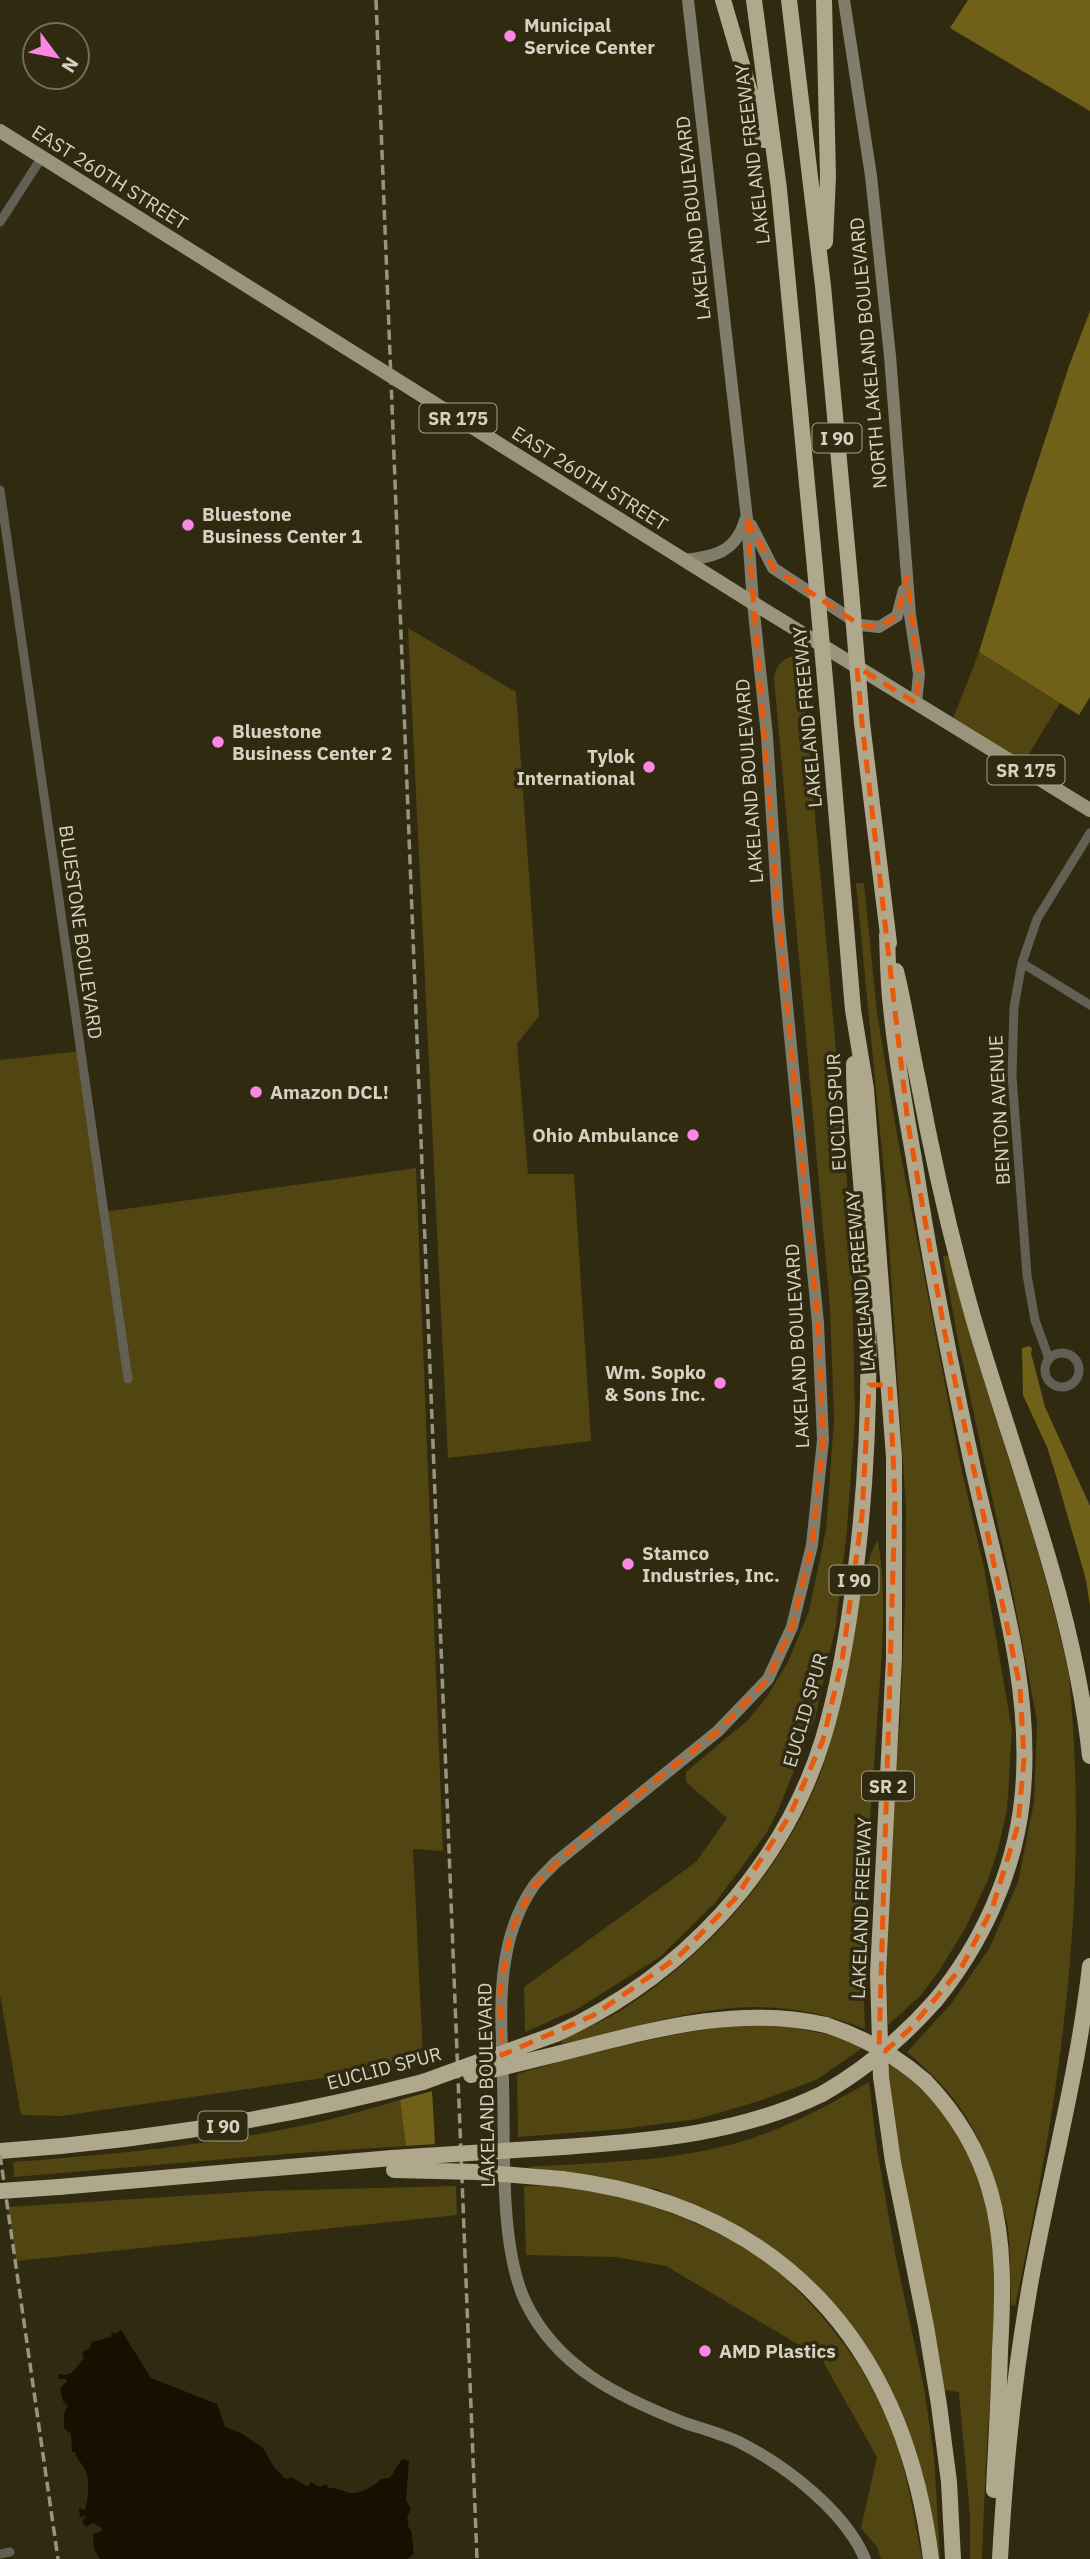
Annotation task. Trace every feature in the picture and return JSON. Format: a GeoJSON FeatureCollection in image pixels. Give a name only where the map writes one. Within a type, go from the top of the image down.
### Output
{"type":"FeatureCollection","features":[{"type":"Feature","properties":{"kind":"highway"},"geometry":{"type":"LineString","coordinates":[[723,0],[779,189]]}},
{"type":"Feature","properties":{"kind":"highway","name":"LAKELAND FREEWAY"},"geometry":{"type":"LineString","coordinates":[[754,0],[779,189],[853,1010],[866,1089],[895,1469],[894,1658],[878,1974],[881,2077],[892,2162],[937,2392],[946,2456],[953,2559]]}},
{"type":"Feature","properties":{"kind":"highway","name":"I 90"},"geometry":{"type":"LineString","coordinates":[[0,2191],[283,2169],[393,2164],[676,2138],[717,2131],[776,2113],[822,2094],[854,2074],[882,2053],[935,2001],[972,1949],[992,1909],[1007,1868],[1022,1803],[1024,1733],[1017,1667],[961,1413],[923,1217],[891,1006],[887,935],[862,723],[823,286],[789,0]]}},
{"type":"Feature","properties":{"kind":"highway"},"geometry":{"type":"LineString","coordinates":[[823,286],[828,177],[824,0]]}},
{"type":"Feature","properties":{"kind":"highway"},"geometry":{"type":"LineString","coordinates":[[887,935],[904,1002],[952,1237],[997,1399],[1063,1614],[1079,1680],[1090,1756]]}},
{"type":"Feature","properties":{"kind":"highway","name":"EUCLID SPUR"},"geometry":{"type":"LineString","coordinates":[[0,2151],[151,2137],[245,2122],[423,2082],[556,2034],[612,2005],[646,1983],[678,1957],[721,1916],[758,1869],[789,1817],[812,1769],[828,1721],[842,1661],[862,1516],[868,1424],[866,1253],[854,1090],[853,1010]]}},
{"type":"Feature","properties":{"kind":"highway"},"geometry":{"type":"LineString","coordinates":[[1000,2559],[1009,2441],[1024,2324],[1073,2071],[1090,1966]]}},
{"type":"Feature","properties":{"kind":"highway"},"geometry":{"type":"LineString","coordinates":[[423,2082],[474,2075],[649,2031],[716,2019],[765,2017],[826,2025],[853,2035],[883,2050],[925,2081],[948,2108],[976,2153],[990,2190],[998,2230],[1002,2314],[990,2559]]}},
{"type":"Feature","properties":{"kind":"highway"},"geometry":{"type":"LineString","coordinates":[[393,2164],[562,2179],[636,2192],[701,2216],[758,2248],[811,2290],[855,2344],[891,2406],[915,2472],[931,2559]]}},
{"type":"Feature","properties":{"kind":"main road","name":"EAST 260TH STREET"},"geometry":{"type":"LineString","coordinates":[[0,131],[753,603],[1090,810]]}},
{"type":"Feature","properties":{"kind":"street","name":"LAKELAND BOULEVARD"},"geometry":{"type":"LineString","coordinates":[[688,0],[747,516],[767,734],[778,913],[818,1323],[823,1440],[812,1545],[792,1627],[768,1679],[718,1731],[555,1863],[533,1887],[511,1930],[500,1991],[507,2227],[516,2273],[525,2301],[544,2332],[564,2357],[608,2389],[739,2442],[784,2471],[830,2508],[858,2542],[865,2559]]}},
{"type":"Feature","properties":{"kind":"street","name":"NORTH LAKELAND BOULEVARD"},"geometry":{"type":"LineString","coordinates":[[844,0],[871,176],[890,356],[907,578],[919,674],[916,703]]}},
{"type":"Feature","properties":{"kind":"street"},"geometry":{"type":"LineString","coordinates":[[0,222],[43,157]]}},
{"type":"Feature","properties":{"kind":"street","name":"BLUESTONE BOULEVARD"},"geometry":{"type":"LineString","coordinates":[[0,490],[128,1379]]}},
{"type":"Feature","properties":{"kind":"street"},"geometry":{"type":"LineString","coordinates":[[684,560],[723,551],[740,536],[747,516]]}},
{"type":"Feature","properties":{"kind":"street"},"geometry":{"type":"LineString","coordinates":[[747,516],[774,568],[860,625],[879,627],[897,616],[907,578]]}},
{"type":"Feature","properties":{"kind":"street","name":"BENTON AVENUE"},"geometry":{"type":"LineString","coordinates":[[1049,1359],[1035,1320],[1027,1275],[1012,1076],[1014,1007],[1021,963],[1037,919],[1090,833]]}},
{"type":"Feature","properties":{"kind":"street"},"geometry":{"type":"LineString","coordinates":[[1021,963],[1090,1005]]}},
{"type":"Feature","properties":{"kind":"highlighted area"},"geometry":{"type":"Polygon","coordinates":[[[747,519],[773,568],[860,625],[879,627],[897,616],[907,577],[919,674],[916,703],[857,667],[908,1124],[945,1334],[1020,1687],[1024,1759],[1018,1825],[992,1909],[961,1968],[909,2030],[885,2051],[879,2048],[895,1502],[890,1385],[869,1385],[862,1516],[842,1661],[823,1740],[789,1817],[734,1900],[678,1957],[594,2015],[502,2055],[500,1991],[511,1930],[533,1887],[584,1837],[718,1731],[768,1679],[792,1627],[812,1545],[823,1440],[818,1323],[778,913],[747,519]]]}},
{"type":"Feature","properties":{"kind":"shaded area"},"geometry":{"type":"Polygon","coordinates":[[[968,0],[1090,0],[1090,111],[950,28],[968,0]]]}},
{"type":"Feature","properties":{"kind":"shaded area"},"geometry":{"type":"Polygon","coordinates":[[[1090,311],[1090,697],[1079,715],[979,652],[1024,504],[1090,311]]]}},
{"type":"Feature","properties":{"kind":"shaded area"},"geometry":{"type":"Polygon","coordinates":[[[408,628],[516,692],[539,1016],[517,1044],[528,1174],[574,1174],[591,1441],[448,1458],[408,628]]]}},
{"type":"Feature","properties":{"kind":"shaded area"},"geometry":{"type":"Polygon","coordinates":[[[979,652],[1060,703],[1021,767],[951,724],[979,652]]]}},
{"type":"Feature","properties":{"kind":"shaded area"},"geometry":{"type":"Polygon","coordinates":[[[794,656],[801,658],[845,1152],[852,1272],[855,1418],[847,1529],[836,1625],[815,1718],[779,1808],[767,1832],[714,1904],[660,1957],[577,2009],[525,2032],[524,1987],[696,1862],[727,1818],[686,1782],[686,1772],[748,1720],[766,1698],[788,1662],[809,1611],[826,1530],[834,1420],[830,1308],[774,678],[780,663],[794,656]]]}},
{"type":"Feature","properties":{"kind":"shaded area"},"geometry":{"type":"Polygon","coordinates":[[[856,883],[864,883],[877,1012],[897,1135],[961,1467],[984,1568],[1012,1730],[1007,1810],[987,1882],[966,1927],[941,1968],[922,1994],[888,2025],[886,1973],[891,1826],[900,1721],[906,1508],[885,1183],[856,883]]]}},
{"type":"Feature","properties":{"kind":"shaded area"},"geometry":{"type":"Polygon","coordinates":[[[81,1051],[104,1212],[416,1168],[443,1851],[413,1849],[423,2055],[386,2069],[61,2116],[21,2115],[0,1995],[0,1060],[81,1051]]]}},
{"type":"Feature","properties":{"kind":"shaded area"},"geometry":{"type":"Polygon","coordinates":[[[943,1256],[949,1256],[1057,1623],[1069,1676],[1075,1757],[1076,1836],[1067,1993],[1046,2149],[1015,2306],[1011,2305],[1007,2226],[991,2171],[975,2131],[954,2099],[907,2052],[951,2004],[990,1947],[1018,1882],[1034,1802],[1037,1721],[1013,1594],[958,1341],[943,1256]]]}},
{"type":"Feature","properties":{"kind":"shaded area"},"geometry":{"type":"Polygon","coordinates":[[[1022,1348],[1032,1348],[1045,1407],[1090,1506],[1090,1606],[1086,1580],[1047,1447],[1023,1395],[1022,1348]]]}},
{"type":"Feature","properties":{"kind":"shaded area"},"geometry":{"type":"Polygon","coordinates":[[[878,1541],[883,1586],[883,1632],[865,1914],[865,2029],[824,2015],[748,2007],[677,2017],[562,2044],[561,2039],[623,2009],[685,1962],[741,1906],[787,1842],[821,1772],[830,1743],[848,1669],[865,1576],[878,1541]]]}},
{"type":"Feature","properties":{"kind":"shaded area"},"geometry":{"type":"Polygon","coordinates":[[[764,2022],[831,2035],[864,2047],[816,2080],[698,2119],[622,2129],[518,2137],[517,2074],[639,2042],[764,2022]]]}},
{"type":"Feature","properties":{"kind":"shaded area"},"geometry":{"type":"Polygon","coordinates":[[[893,2063],[932,2099],[964,2144],[979,2176],[992,2229],[995,2315],[982,2559],[970,2559],[970,2516],[959,2392],[944,2390],[898,2171],[886,2075],[888,2067],[893,2063]]]}},
{"type":"Feature","properties":{"kind":"shaded area"},"geometry":{"type":"Polygon","coordinates":[[[869,2082],[877,2149],[896,2258],[924,2388],[934,2457],[940,2559],[934,2559],[871,2356],[842,2315],[810,2281],[753,2236],[657,2189],[526,2167],[646,2159],[736,2143],[791,2123],[869,2082]]]}},
{"type":"Feature","properties":{"kind":"shaded area"},"geometry":{"type":"Polygon","coordinates":[[[432,2091],[435,2144],[406,2146],[400,2100],[432,2091]]]}},
{"type":"Feature","properties":{"kind":"shaded area"},"geometry":{"type":"Polygon","coordinates":[[[400,2100],[406,2146],[14,2177],[13,2162],[132,2152],[250,2136],[328,2120],[400,2100]]]}},
{"type":"Feature","properties":{"kind":"shaded area"},"geometry":{"type":"Polygon","coordinates":[[[456,2186],[457,2215],[16,2261],[8,2207],[260,2191],[456,2186]]]}},
{"type":"Feature","properties":{"kind":"shaded area"},"geometry":{"type":"Polygon","coordinates":[[[524,2186],[577,2188],[653,2207],[731,2240],[754,2254],[789,2282],[832,2329],[858,2364],[879,2400],[901,2458],[922,2559],[881,2559],[877,2547],[861,2528],[877,2457],[821,2358],[666,2266],[616,2257],[526,2255],[524,2186]]]}},
{"type":"Feature","properties":{"kind":"shaded area"},"geometry":{"type":"Polygon","coordinates":[[[121,2330],[151,2378],[217,2404],[225,2427],[241,2433],[263,2448],[274,2467],[286,2479],[292,2477],[308,2487],[311,2482],[319,2487],[326,2484],[329,2488],[357,2493],[381,2479],[390,2478],[402,2459],[409,2461],[406,2500],[411,2509],[407,2527],[411,2530],[414,2554],[407,2559],[100,2559],[94,2550],[93,2534],[100,2532],[102,2528],[93,2523],[86,2527],[82,2521],[87,2516],[80,2517],[79,2508],[85,2510],[88,2478],[75,2452],[72,2452],[71,2434],[64,2428],[64,2413],[68,2406],[63,2401],[60,2388],[67,2381],[59,2379],[58,2374],[67,2375],[73,2371],[84,2358],[82,2352],[90,2348],[92,2342],[111,2337],[112,2332],[116,2334],[121,2330]]]}},
{"type":"Feature","properties":{"kind":"railway"},"geometry":{"type":"LineString","coordinates":[[376,0],[477,2559]]}},
{"type":"Feature","properties":{"kind":"railway"},"geometry":{"type":"LineString","coordinates":[[0,2155],[58,2559]]}},
{"type":"Feature","properties":{"kind":"place","name":"Municipal Service Center"},"geometry":{"type":"Point","coordinates":[510,36]}},
{"type":"Feature","properties":{"kind":"place","name":"Bluestone Business Center 1"},"geometry":{"type":"Point","coordinates":[188,525]}},
{"type":"Feature","properties":{"kind":"place","name":"Bluestone Business Center 2"},"geometry":{"type":"Point","coordinates":[218,742]}},
{"type":"Feature","properties":{"kind":"place","name":"Tylok International"},"geometry":{"type":"Point","coordinates":[649,767]}},
{"type":"Feature","properties":{"kind":"place","name":"Amazon DCL!"},"geometry":{"type":"Point","coordinates":[256,1092]}},
{"type":"Feature","properties":{"kind":"place","name":"Ohio Ambulance"},"geometry":{"type":"Point","coordinates":[693,1135]}},
{"type":"Feature","properties":{"kind":"place","name":"Wm. Sopko & Sons Inc."},"geometry":{"type":"Point","coordinates":[720,1383]}},
{"type":"Feature","properties":{"kind":"place","name":"Stamco Industries, Inc."},"geometry":{"type":"Point","coordinates":[628,1564]}},
{"type":"Feature","properties":{"kind":"place","name":"AMD Plastics"},"geometry":{"type":"Point","coordinates":[705,2351]}}]}
